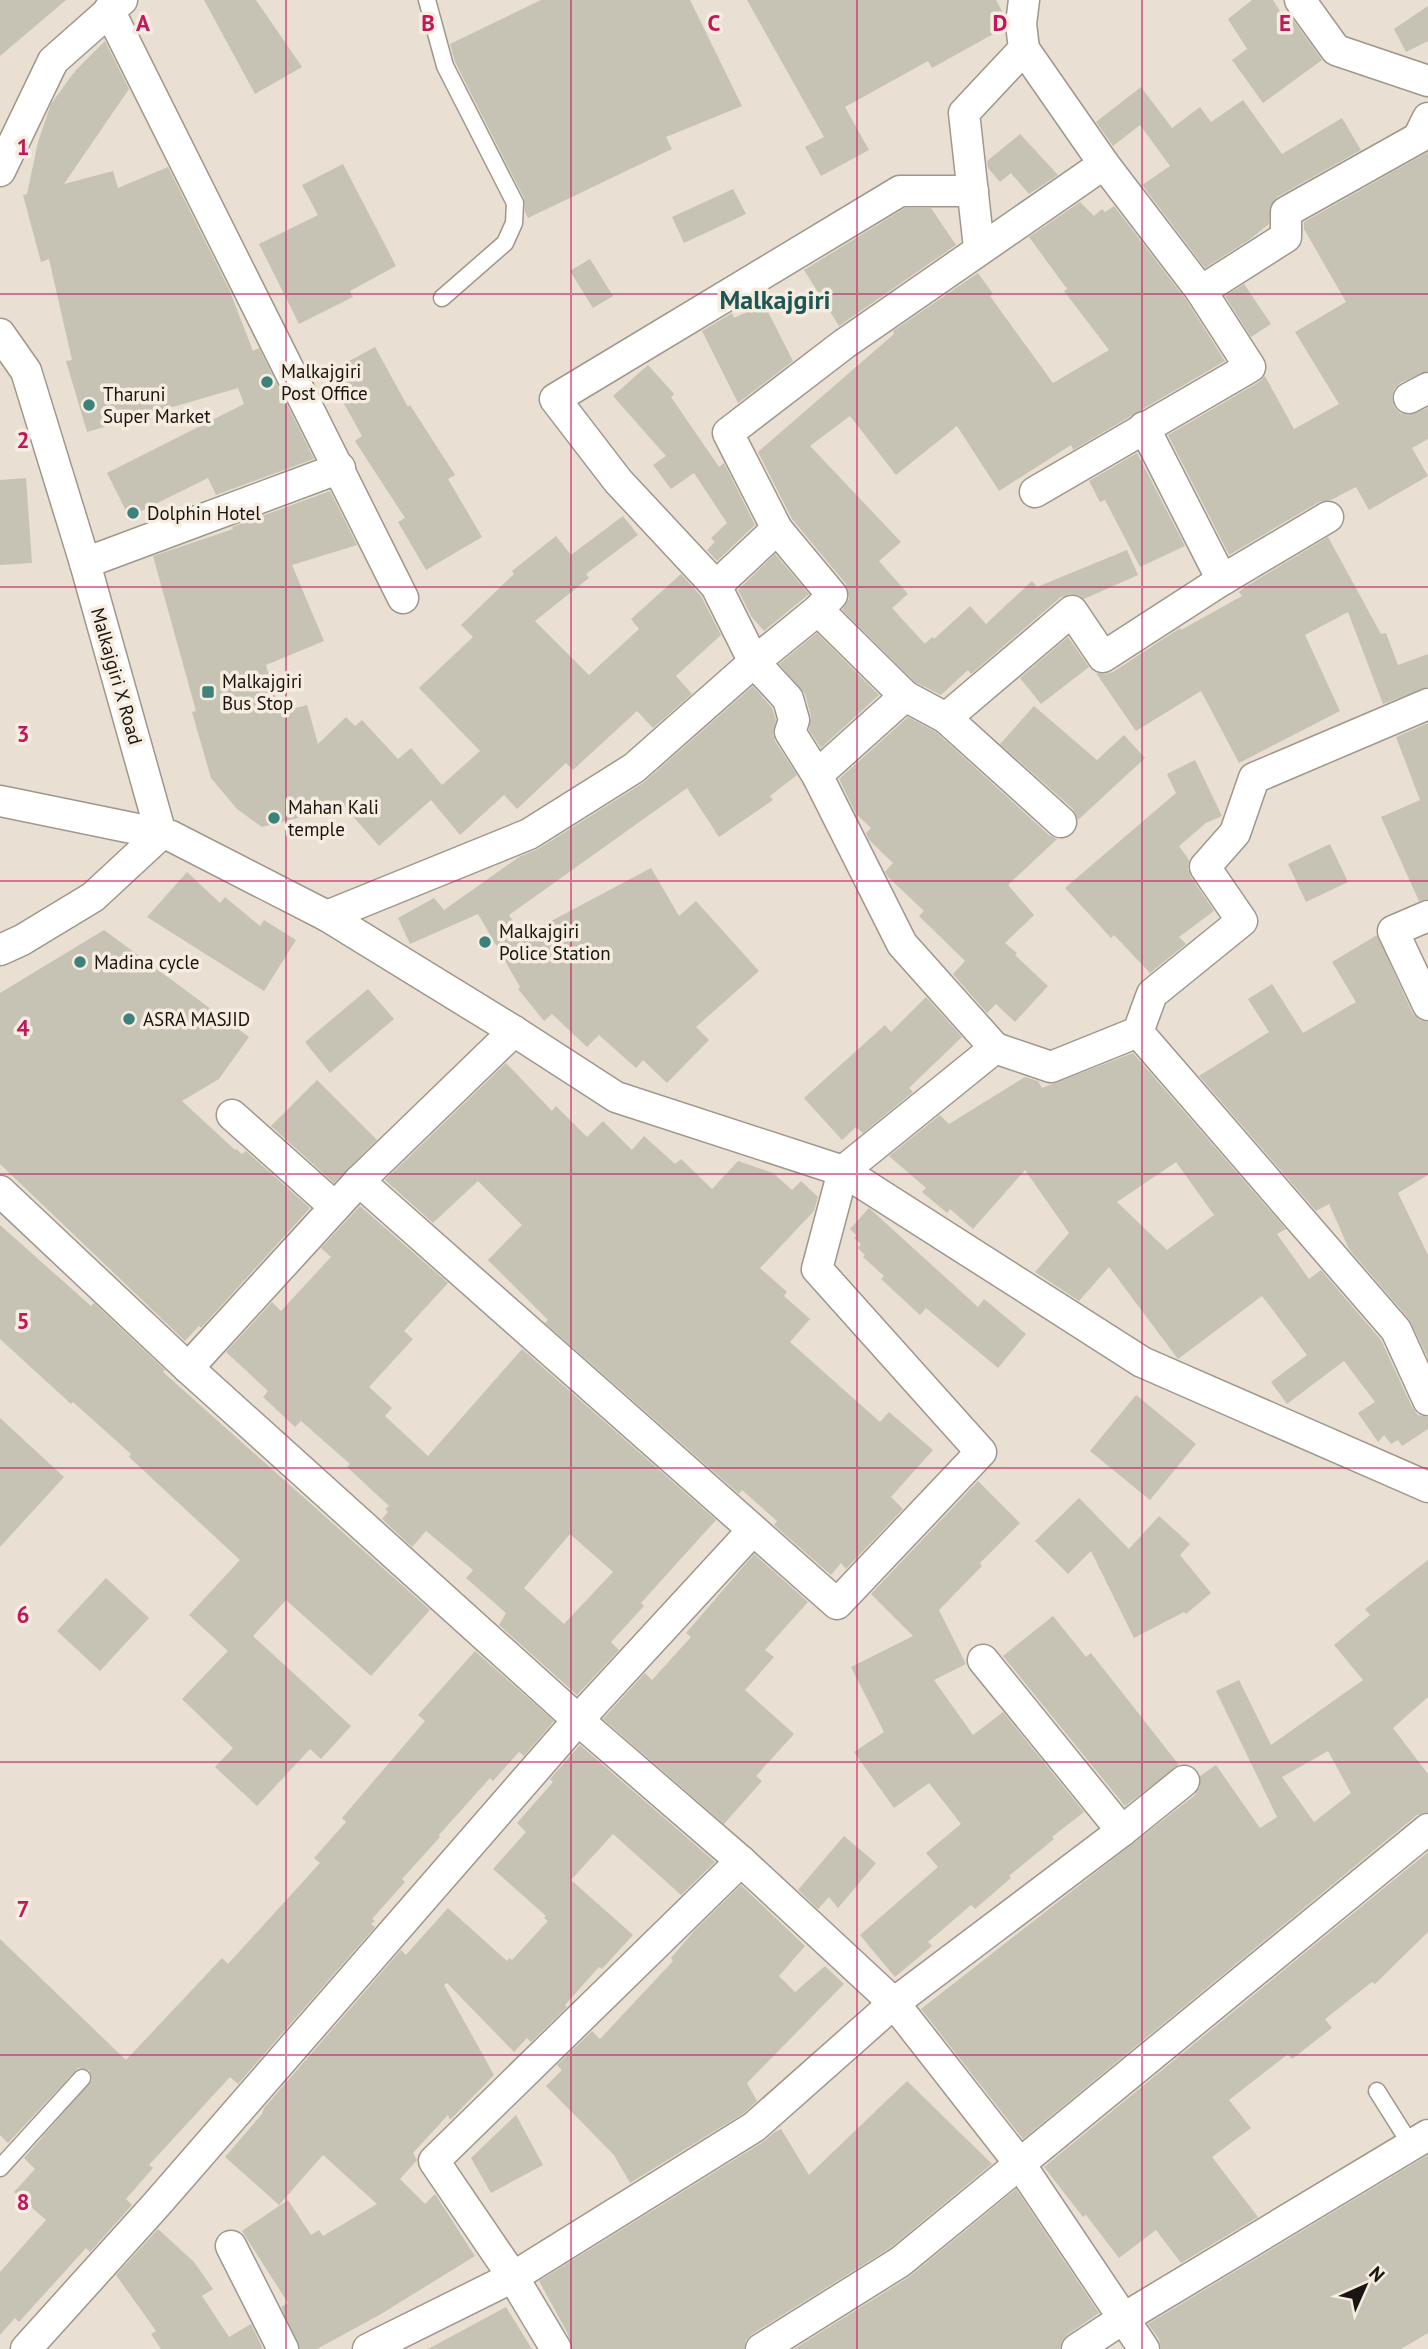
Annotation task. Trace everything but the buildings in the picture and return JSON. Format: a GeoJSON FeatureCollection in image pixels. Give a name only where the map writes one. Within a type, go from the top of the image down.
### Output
{"type":"FeatureCollection","features":[{"type":"Feature","properties":{"kind":"street"},"geometry":{"type":"LineString","coordinates":[[1024,0],[1021,24],[1024,49],[1104,164],[1200,291],[1250,367],[1035,492]]}},
{"type":"Feature","properties":{"kind":"street"},"geometry":{"type":"LineString","coordinates":[[1300,0],[1336,50],[1428,81]]}},
{"type":"Feature","properties":{"kind":"street"},"geometry":{"type":"LineString","coordinates":[[0,172],[53,61],[116,5],[403,598]]}},
{"type":"Feature","properties":{"kind":"street"},"geometry":{"type":"LineString","coordinates":[[979,248],[964,113],[1024,49]]}},
{"type":"Feature","properties":{"kind":"street"},"geometry":{"type":"LineString","coordinates":[[1200,291],[1286,237],[1286,212],[1418,138],[1428,118]]}},
{"type":"Feature","properties":{"kind":"street"},"geometry":{"type":"LineString","coordinates":[[327,916],[529,834],[634,768],[754,662],[818,610],[832,595],[777,529],[728,433],[844,344],[1104,164]]}},
{"type":"Feature","properties":{"kind":"street"},"geometry":{"type":"LineString","coordinates":[[973,191],[900,191],[555,399],[618,481],[716,586],[754,662],[788,699],[794,720],[790,732],[817,775],[902,944],[995,1048],[1051,1067],[1139,1032],[1152,994],[1242,921],[1205,867],[1235,833],[1254,778],[1428,704]]}},
{"type":"Feature","properties":{"kind":"street","name":"Malkajgiri X Road"},"geometry":{"type":"LineString","coordinates":[[0,334],[26,371],[85,563],[161,834]]}},
{"type":"Feature","properties":{"kind":"street"},"geometry":{"type":"LineString","coordinates":[[1144,427],[1222,580]]}},
{"type":"Feature","properties":{"kind":"street"},"geometry":{"type":"LineString","coordinates":[[85,563],[340,468]]}},
{"type":"Feature","properties":{"kind":"street"},"geometry":{"type":"LineString","coordinates":[[946,718],[1072,611],[1103,657],[1222,580],[1328,517]]}},
{"type":"Feature","properties":{"kind":"street"},"geometry":{"type":"LineString","coordinates":[[716,586],[777,529]]}},
{"type":"Feature","properties":{"kind":"street"},"geometry":{"type":"LineString","coordinates":[[818,610],[905,696],[946,718],[1061,822]]}},
{"type":"Feature","properties":{"kind":"street"},"geometry":{"type":"LineString","coordinates":[[817,775],[905,696]]}},
{"type":"Feature","properties":{"kind":"street"},"geometry":{"type":"LineString","coordinates":[[0,802],[171,836],[327,916],[616,1097],[844,1171],[1142,1362],[1428,1487]]}},
{"type":"Feature","properties":{"kind":"street"},"geometry":{"type":"LineString","coordinates":[[0,950],[22,940],[93,897],[161,834]]}},
{"type":"Feature","properties":{"kind":"street"},"geometry":{"type":"LineString","coordinates":[[1428,916],[1393,931],[1428,1005]]}},
{"type":"Feature","properties":{"kind":"street"},"geometry":{"type":"LineString","coordinates":[[188,1368],[359,1181],[514,1031]]}},
{"type":"Feature","properties":{"kind":"street"},"geometry":{"type":"LineString","coordinates":[[1139,1032],[1396,1331],[1428,1400]]}},
{"type":"Feature","properties":{"kind":"street"},"geometry":{"type":"LineString","coordinates":[[359,1181],[837,1604],[981,1452],[817,1269],[844,1171],[995,1048]]}},
{"type":"Feature","properties":{"kind":"street"},"geometry":{"type":"LineString","coordinates":[[232,1115],[335,1207]]}},
{"type":"Feature","properties":{"kind":"street"},"geometry":{"type":"LineString","coordinates":[[0,1191],[188,1368],[578,1720],[741,1861],[894,2003],[1020,2164],[1144,2349]]}},
{"type":"Feature","properties":{"kind":"street"},"geometry":{"type":"LineString","coordinates":[[26,2349],[156,2205],[578,1720],[753,1530]]}},
{"type":"Feature","properties":{"kind":"street"},"geometry":{"type":"LineString","coordinates":[[983,1660],[1122,1831]]}},
{"type":"Feature","properties":{"kind":"street"},"geometry":{"type":"LineString","coordinates":[[368,2349],[513,2277],[754,2127],[894,2003],[1184,1781]]}},
{"type":"Feature","properties":{"kind":"street"},"geometry":{"type":"LineString","coordinates":[[761,2349],[900,2262],[1428,1829]]}},
{"type":"Feature","properties":{"kind":"street"},"geometry":{"type":"LineString","coordinates":[[556,2349],[513,2277],[434,2161],[741,1861]]}},
{"type":"Feature","properties":{"kind":"street"},"geometry":{"type":"LineString","coordinates":[[1077,2349],[1420,2140]]}},
{"type":"Feature","properties":{"kind":"street"},"geometry":{"type":"LineString","coordinates":[[231,2246],[283,2349]]}},
{"type":"Feature","properties":{"kind":"lane"},"geometry":{"type":"LineString","coordinates":[[428,0],[445,66],[515,203],[514,223],[505,243],[442,298]]}},
{"type":"Feature","properties":{"kind":"lane"},"geometry":{"type":"LineString","coordinates":[[0,2168],[82,2078]]}},
{"type":"Feature","properties":{"kind":"lane"},"geometry":{"type":"LineString","coordinates":[[1377,2091],[1420,2140]]}},
{"type":"Feature","properties":{"kind":"place","name":"Malkajgiri Post Office"},"geometry":{"type":"Point","coordinates":[267,382]}},
{"type":"Feature","properties":{"kind":"place","name":"Tharuni Super Market"},"geometry":{"type":"Point","coordinates":[89,405]}},
{"type":"Feature","properties":{"kind":"place","name":"Dolphin Hotel"},"geometry":{"type":"Point","coordinates":[133,513]}},
{"type":"Feature","properties":{"kind":"place","name":"Malkajgiri Bus Stop"},"geometry":{"type":"Point","coordinates":[208,692]}},
{"type":"Feature","properties":{"kind":"place","name":"Mahan Kali temple"},"geometry":{"type":"Point","coordinates":[274,818]}},
{"type":"Feature","properties":{"kind":"place","name":"Malkajgiri Police Station"},"geometry":{"type":"Point","coordinates":[485,942]}},
{"type":"Feature","properties":{"kind":"place","name":"Madina cycle"},"geometry":{"type":"Point","coordinates":[80,962]}},
{"type":"Feature","properties":{"kind":"place","name":"ASRA MASJID"},"geometry":{"type":"Point","coordinates":[129,1019]}},
{"type":"Feature","properties":{"kind":"district","name":"Malkajgiri"},"geometry":{"type":"Point","coordinates":[775,299]}}]}
